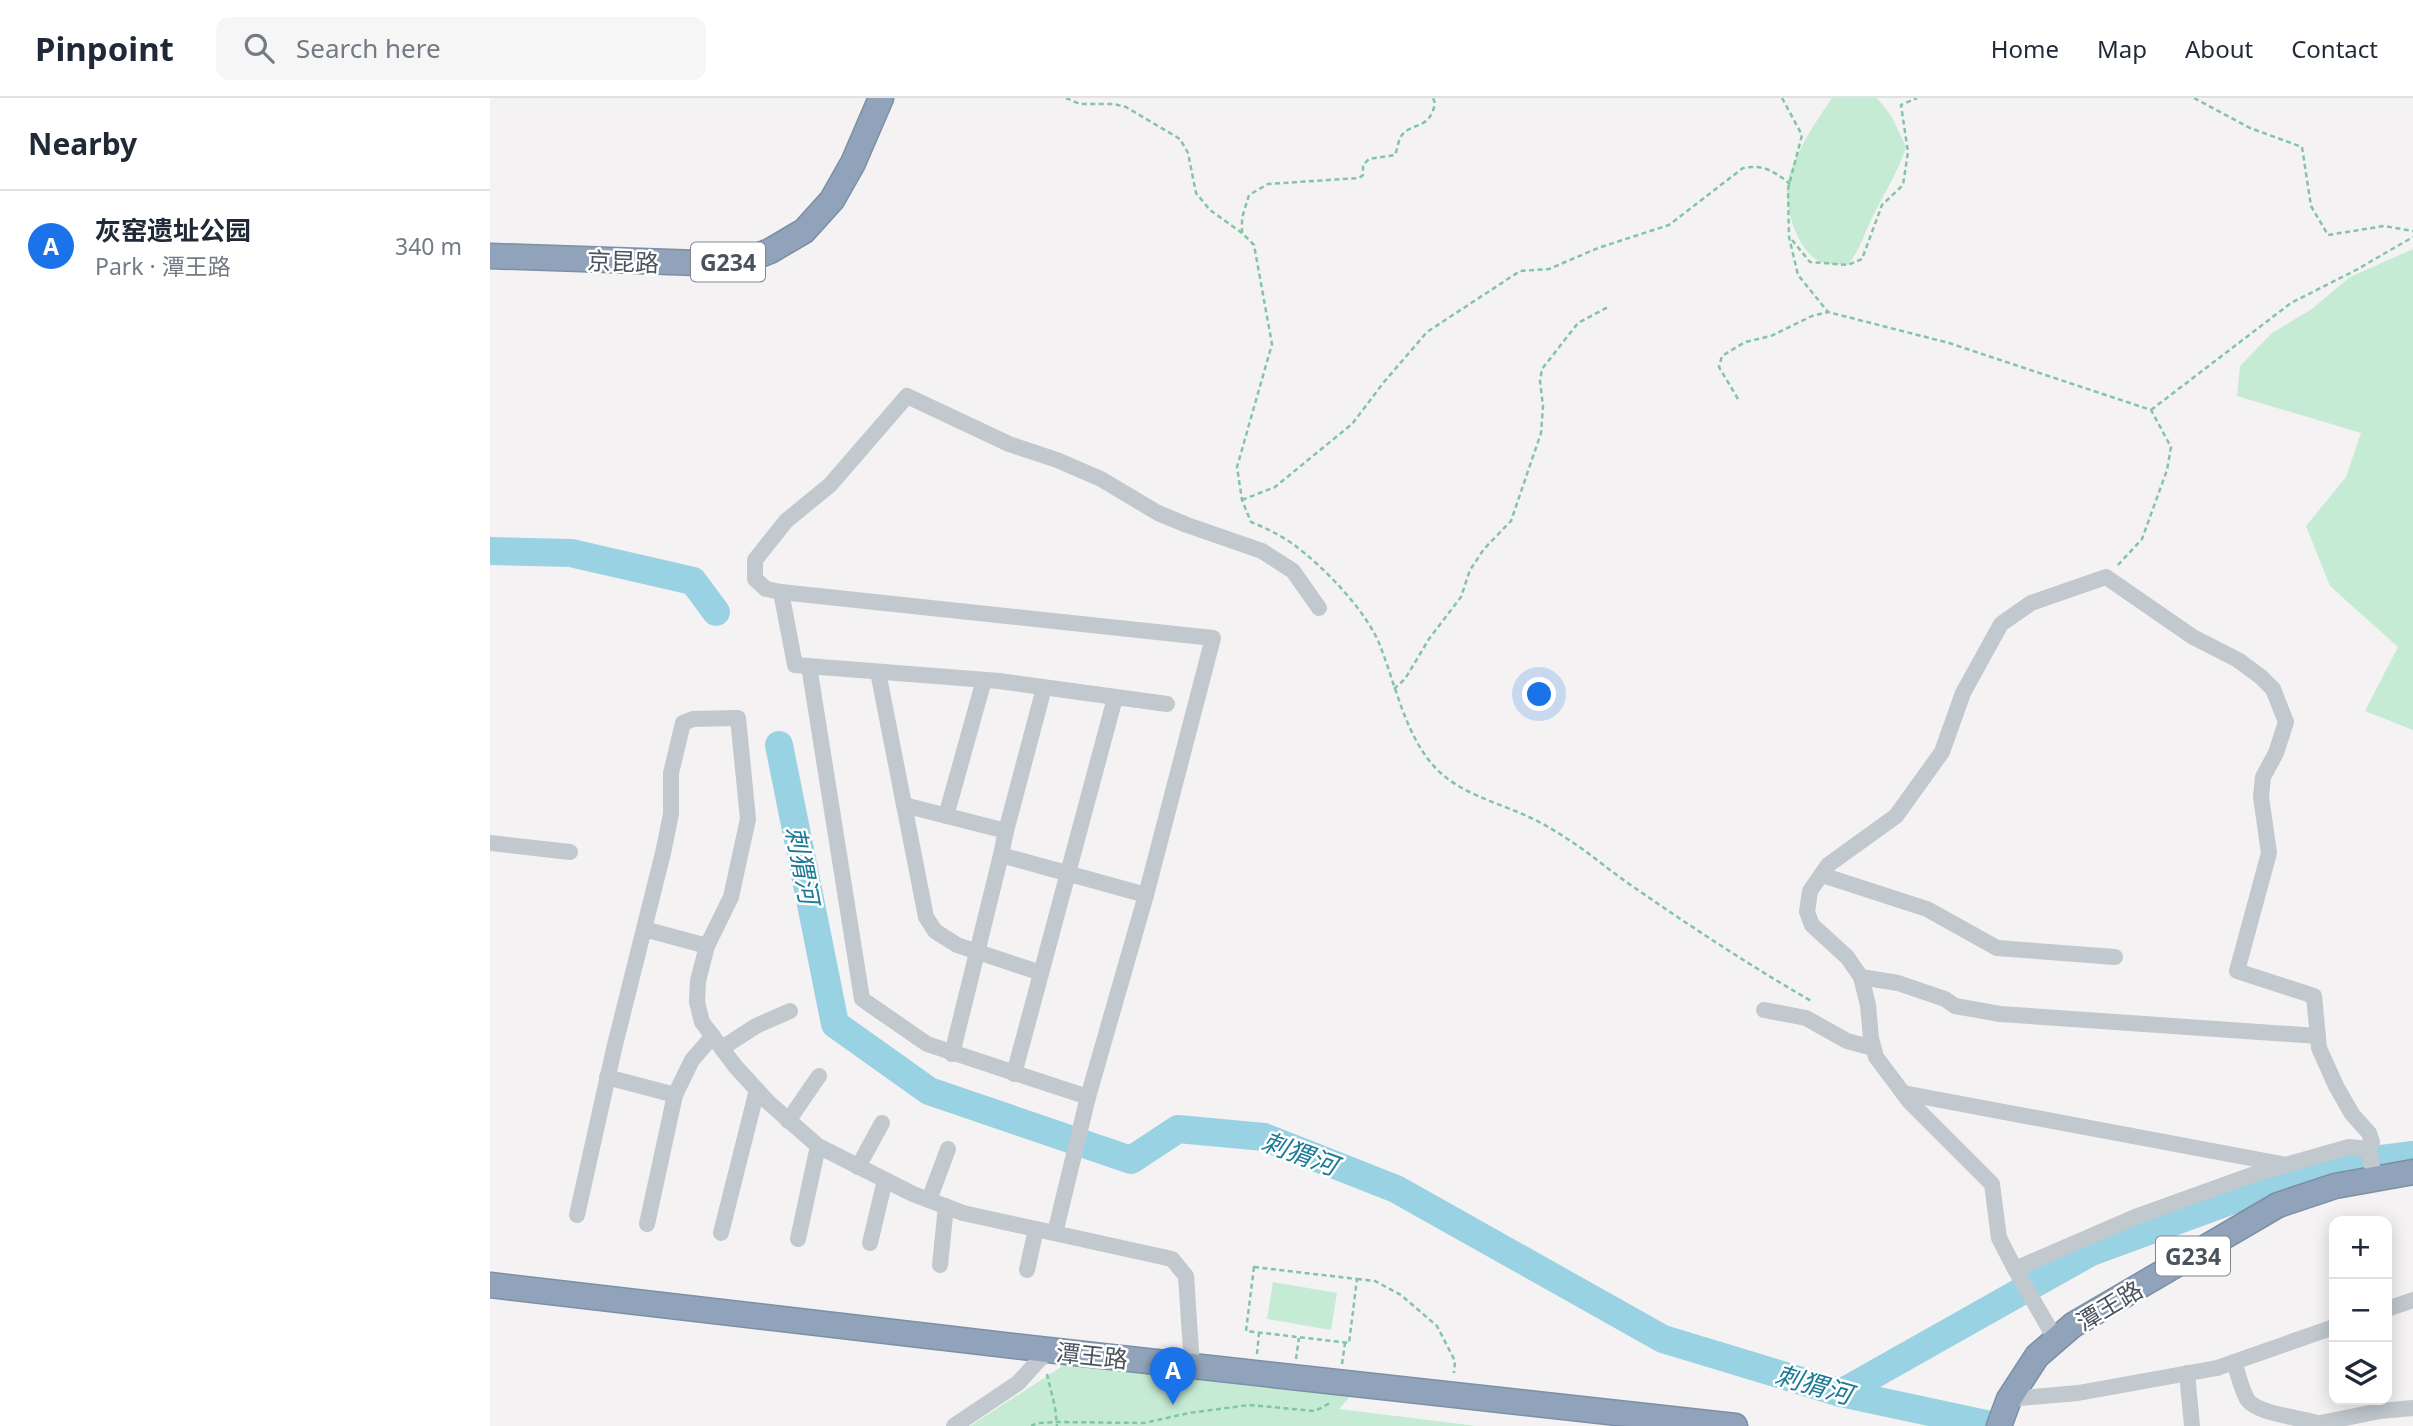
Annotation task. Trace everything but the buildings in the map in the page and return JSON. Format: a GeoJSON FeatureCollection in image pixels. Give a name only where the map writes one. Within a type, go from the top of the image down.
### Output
{"type":"FeatureCollection","features":[{"type":"Feature","properties":{"kind":"highway","name":"京昆路"},"geometry":{"type":"LineString","coordinates":[[490,256],[699,263],[750,259],[770,251],[804,232],[832,200],[853,163],[881,98]]}},
{"type":"Feature","properties":{"kind":"highway","name":"潭王路"},"geometry":{"type":"LineString","coordinates":[[1999,1426],[2009,1399],[2037,1356],[2073,1325],[2278,1205],[2335,1186],[2413,1172]]}},
{"type":"Feature","properties":{"kind":"highway","name":"潭王路"},"geometry":{"type":"LineString","coordinates":[[490,1285],[1045,1354],[1192,1366],[1735,1426]]}},
{"type":"Feature","properties":{"kind":"street"},"geometry":{"type":"LineString","coordinates":[[1055,1233],[1088,1097],[1146,895],[1213,638],[781,592],[766,589],[755,579],[755,560],[786,521],[830,485],[907,397],[1009,444],[1057,460],[1101,479],[1158,513],[1262,551],[1293,571],[1319,608]]}},
{"type":"Feature","properties":{"kind":"street"},"geometry":{"type":"LineString","coordinates":[[2056,1339],[1999,1238],[1992,1184],[1903,1094],[1876,1058],[1861,976],[1847,957],[1812,925],[1807,912],[1810,891],[1828,865],[1896,816],[1904,805],[1941,752],[1963,693],[2001,624],[2031,603],[2106,577],[2193,637],[2238,660],[2262,677],[2273,689],[2286,722],[2276,753],[2263,777],[2261,797],[2269,853],[2237,971],[2314,996],[2319,1048],[2352,1114],[2369,1133],[2372,1142],[2368,1149],[2374,1178]]}},
{"type":"Feature","properties":{"kind":"street"},"geometry":{"type":"LineString","coordinates":[[781,592],[795,665],[984,680],[1167,704]]}},
{"type":"Feature","properties":{"kind":"street"},"geometry":{"type":"LineString","coordinates":[[809,666],[862,999],[927,1044],[1088,1097]]}},
{"type":"Feature","properties":{"kind":"street"},"geometry":{"type":"LineString","coordinates":[[878,672],[926,917],[935,931],[957,945],[1041,973]]}},
{"type":"Feature","properties":{"kind":"street"},"geometry":{"type":"LineString","coordinates":[[947,816],[984,680]]}},
{"type":"Feature","properties":{"kind":"street"},"geometry":{"type":"LineString","coordinates":[[952,1054],[1044,688]]}},
{"type":"Feature","properties":{"kind":"street"},"geometry":{"type":"LineString","coordinates":[[1014,1074],[1115,698]]}},
{"type":"Feature","properties":{"kind":"street"},"geometry":{"type":"LineString","coordinates":[[577,1215],[607,1077],[671,814],[671,773],[683,723],[694,719],[738,718],[748,818],[731,897],[707,946],[698,981],[697,1002],[702,1022],[757,1090],[788,1121],[818,1146],[858,1167],[963,1213],[1172,1259],[1186,1276],[1192,1366]]}},
{"type":"Feature","properties":{"kind":"street"},"geometry":{"type":"LineString","coordinates":[[904,805],[1006,831]]}},
{"type":"Feature","properties":{"kind":"street"},"geometry":{"type":"LineString","coordinates":[[490,843],[570,852]]}},
{"type":"Feature","properties":{"kind":"street"},"geometry":{"type":"LineString","coordinates":[[1001,855],[1146,895]]}},
{"type":"Feature","properties":{"kind":"street"},"geometry":{"type":"LineString","coordinates":[[1822,875],[1927,909],[1997,948],[2116,957]]}},
{"type":"Feature","properties":{"kind":"street"},"geometry":{"type":"LineString","coordinates":[[644,929],[707,946]]}},
{"type":"Feature","properties":{"kind":"street"},"geometry":{"type":"LineString","coordinates":[[1861,976],[1898,983],[1945,999],[1955,1006],[2000,1014],[2318,1036]]}},
{"type":"Feature","properties":{"kind":"street"},"geometry":{"type":"LineString","coordinates":[[1764,1010],[1806,1018],[1847,1041],[1873,1048]]}},
{"type":"Feature","properties":{"kind":"street"},"geometry":{"type":"LineString","coordinates":[[647,1224],[675,1094],[692,1060],[718,1042],[790,1011]]}},
{"type":"Feature","properties":{"kind":"street"},"geometry":{"type":"LineString","coordinates":[[788,1121],[819,1076]]}},
{"type":"Feature","properties":{"kind":"street"},"geometry":{"type":"LineString","coordinates":[[607,1077],[675,1094]]}},
{"type":"Feature","properties":{"kind":"street"},"geometry":{"type":"LineString","coordinates":[[721,1233],[757,1090]]}},
{"type":"Feature","properties":{"kind":"street"},"geometry":{"type":"LineString","coordinates":[[1903,1094],[2284,1165]]}},
{"type":"Feature","properties":{"kind":"street"},"geometry":{"type":"LineString","coordinates":[[858,1167],[882,1123]]}},
{"type":"Feature","properties":{"kind":"street"},"geometry":{"type":"LineString","coordinates":[[798,1239],[818,1146]]}},
{"type":"Feature","properties":{"kind":"street"},"geometry":{"type":"LineString","coordinates":[[2015,1270],[2135,1217],[2284,1165],[2349,1147],[2368,1149]]}},
{"type":"Feature","properties":{"kind":"street"},"geometry":{"type":"LineString","coordinates":[[929,1200],[948,1149]]}},
{"type":"Feature","properties":{"kind":"street"},"geometry":{"type":"LineString","coordinates":[[870,1243],[885,1180]]}},
{"type":"Feature","properties":{"kind":"street"},"geometry":{"type":"LineString","coordinates":[[940,1265],[946,1206]]}},
{"type":"Feature","properties":{"kind":"street"},"geometry":{"type":"LineString","coordinates":[[1027,1270],[1036,1229]]}},
{"type":"Feature","properties":{"kind":"street"},"geometry":{"type":"LineString","coordinates":[[2392,1307],[2413,1300]]}},
{"type":"Feature","properties":{"kind":"street"},"geometry":{"type":"LineString","coordinates":[[2009,1399],[2078,1393],[2217,1368],[2329,1329]]}},
{"type":"Feature","properties":{"kind":"street"},"geometry":{"type":"LineString","coordinates":[[954,1426],[1018,1383],[1045,1354]]}},
{"type":"Feature","properties":{"kind":"street"},"geometry":{"type":"LineString","coordinates":[[2234,1362],[2248,1401],[2260,1409],[2323,1425],[2379,1411],[2413,1408]]}},
{"type":"Feature","properties":{"kind":"street"},"geometry":{"type":"LineString","coordinates":[[2187,1373],[2192,1426]]}},
{"type":"Feature","properties":{"kind":"path"},"geometry":{"type":"LineString","coordinates":[[1066,98],[1080,104],[1114,104],[1126,107],[1180,139],[1188,153],[1196,193],[1210,210],[1254,245],[1272,344],[1237,467],[1242,500],[1251,522],[1273,531],[1294,545],[1329,577],[1368,622],[1381,647],[1411,730],[1431,764],[1449,781],[1531,818],[1563,836],[1590,853],[1633,887],[1772,979],[1817,1004]]}},
{"type":"Feature","properties":{"kind":"path"},"geometry":{"type":"LineString","coordinates":[[1242,233],[1242,218],[1249,195],[1268,184],[1359,178],[1363,175],[1363,165],[1369,159],[1395,155],[1400,139],[1426,122],[1434,112],[1436,103],[1433,98]]}},
{"type":"Feature","properties":{"kind":"path"},"geometry":{"type":"LineString","coordinates":[[1782,98],[1802,135],[1790,184],[1789,237],[1798,275],[1828,312]]}},
{"type":"Feature","properties":{"kind":"path"},"geometry":{"type":"LineString","coordinates":[[1789,237],[1810,262],[1848,265],[1862,259],[1882,205],[1903,184],[1908,152],[1901,105],[1917,98]]}},
{"type":"Feature","properties":{"kind":"path"},"geometry":{"type":"LineString","coordinates":[[2194,98],[2250,128],[2302,147],[2311,206],[2328,234],[2384,226],[2413,231]]}},
{"type":"Feature","properties":{"kind":"path"},"geometry":{"type":"LineString","coordinates":[[1242,500],[1275,487],[1352,424],[1427,332],[1520,271],[1549,268],[1598,247],[1669,225],[1743,168],[1755,166],[1772,169],[1790,184]]}},
{"type":"Feature","properties":{"kind":"path"},"geometry":{"type":"LineString","coordinates":[[2151,410],[2291,303],[2413,237]]}},
{"type":"Feature","properties":{"kind":"path"},"geometry":{"type":"LineString","coordinates":[[1394,689],[1405,679],[1429,639],[1461,597],[1470,570],[1484,549],[1511,521],[1541,433],[1542,369],[1577,323],[1610,306]]}},
{"type":"Feature","properties":{"kind":"path"},"geometry":{"type":"LineString","coordinates":[[1738,400],[1719,367],[1722,356],[1745,342],[1771,336],[1812,316],[1828,312],[1949,343],[2151,410],[2171,447],[2167,470],[2142,539],[2106,577]]}},
{"type":"Feature","properties":{"kind":"path"},"geometry":{"type":"LineString","coordinates":[[1357,1279],[1349,1343],[1246,1331],[1254,1267],[1375,1281],[1401,1295],[1437,1326],[1455,1361],[1451,1394]]}},
{"type":"Feature","properties":{"kind":"path"},"geometry":{"type":"LineString","coordinates":[[1045,1354],[1057,1424]]}},
{"type":"Feature","properties":{"kind":"path"},"geometry":{"type":"LineString","coordinates":[[1031,1426],[1037,1423],[1144,1423],[1189,1413],[1249,1405],[1315,1411],[1339,1397],[1345,1382]]}},
{"type":"Feature","properties":{"kind":"green space"},"geometry":{"type":"Polygon","coordinates":[[[1832,98],[1877,98],[1892,117],[1906,147],[1848,265],[1824,263],[1812,257],[1799,238],[1788,202],[1788,180],[1795,159],[1832,98]]]}},
{"type":"Feature","properties":{"kind":"green space"},"geometry":{"type":"Polygon","coordinates":[[[2413,249],[2413,730],[2365,711],[2398,647],[2330,586],[2306,526],[2346,477],[2361,433],[2237,396],[2240,366],[2272,333],[2312,309],[2350,277],[2413,249]]]}},
{"type":"Feature","properties":{"kind":"green space"},"geometry":{"type":"Polygon","coordinates":[[[1273,1282],[1337,1293],[1331,1330],[1267,1319],[1273,1282]]]}},
{"type":"Feature","properties":{"kind":"green space"},"geometry":{"type":"Polygon","coordinates":[[[1064,1365],[1352,1394],[1339,1409],[1477,1426],[970,1426],[1064,1365]]]}},
{"type":"Feature","properties":{"kind":"waterway","name":"刺猬河"},"geometry":{"type":"LineString","coordinates":[[490,551],[571,553],[693,581],[716,612]]}},
{"type":"Feature","properties":{"kind":"waterway","name":"刺猬河"},"geometry":{"type":"LineString","coordinates":[[779,745],[835,1024],[929,1091],[1131,1160],[1178,1129],[1264,1137],[1396,1189],[1663,1339],[1841,1393],[1995,1426]]}},
{"type":"Feature","properties":{"kind":"waterway"},"geometry":{"type":"LineString","coordinates":[[1841,1393],[2091,1252],[2326,1166],[2413,1155]]}},
{"type":"Feature","properties":{"kind":"place","name":"灰窑遗址公园"},"geometry":{"type":"Point","coordinates":[1173,1405]}}]}
